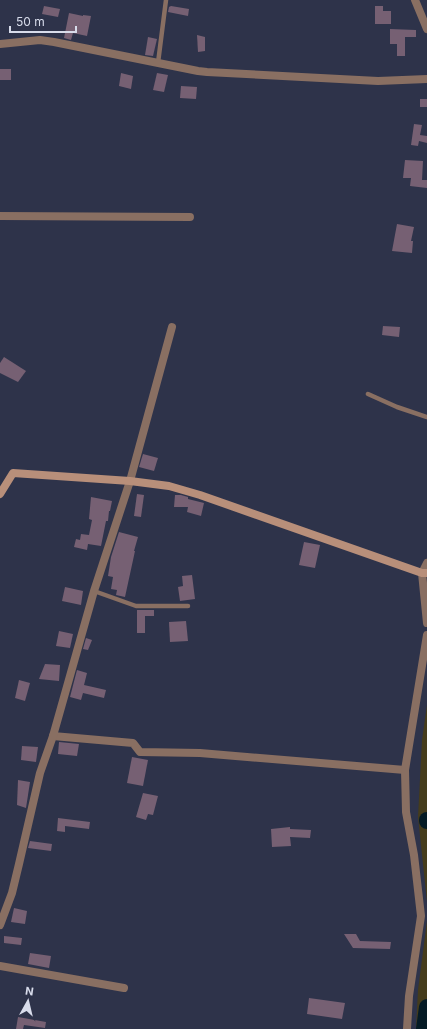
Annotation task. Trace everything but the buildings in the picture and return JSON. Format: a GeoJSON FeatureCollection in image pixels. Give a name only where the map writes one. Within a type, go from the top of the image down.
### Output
{"type":"FeatureCollection","features":[{"type":"Feature","properties":{"kind":"street"},"geometry":{"type":"LineString","coordinates":[[415,0],[427,29]]}},
{"type":"Feature","properties":{"kind":"street"},"geometry":{"type":"LineString","coordinates":[[0,44],[40,40],[207,72],[378,81],[427,79]]}},
{"type":"Feature","properties":{"kind":"street"},"geometry":{"type":"LineString","coordinates":[[0,216],[190,217]]}},
{"type":"Feature","properties":{"kind":"street"},"geometry":{"type":"LineString","coordinates":[[0,925],[12,893],[20,864],[40,773],[54,736],[94,591],[130,481],[172,327]]}},
{"type":"Feature","properties":{"kind":"street"},"geometry":{"type":"LineString","coordinates":[[0,494],[12,472],[130,481],[169,486],[200,495],[425,573]]}},
{"type":"Feature","properties":{"kind":"street"},"geometry":{"type":"LineString","coordinates":[[427,563],[425,573],[427,623]]}},
{"type":"Feature","properties":{"kind":"street"},"geometry":{"type":"LineString","coordinates":[[407,1029],[409,996],[421,916],[414,855],[406,812],[405,770],[427,635]]}},
{"type":"Feature","properties":{"kind":"street"},"geometry":{"type":"LineString","coordinates":[[54,736],[133,743],[140,752],[200,754],[405,770]]}},
{"type":"Feature","properties":{"kind":"street"},"geometry":{"type":"LineString","coordinates":[[0,966],[124,988]]}},
{"type":"Feature","properties":{"kind":"lane"},"geometry":{"type":"LineString","coordinates":[[158,63],[166,0]]}},
{"type":"Feature","properties":{"kind":"lane"},"geometry":{"type":"LineString","coordinates":[[368,394],[397,407],[427,417]]}},
{"type":"Feature","properties":{"kind":"lane"},"geometry":{"type":"LineString","coordinates":[[94,591],[136,606],[188,606]]}},
{"type":"Feature","properties":{"kind":"sand"},"geometry":{"type":"Polygon","coordinates":[[[427,705],[427,902],[418,817],[422,740],[427,705]]]}},
{"type":"Feature","properties":{"kind":"sand"},"geometry":{"type":"Polygon","coordinates":[[[427,921],[427,1029],[416,1029],[418,990],[427,921]]]}},
{"type":"Feature","properties":{"kind":"waterway"},"geometry":{"type":"LineString","coordinates":[[424,1029],[427,1007]]}}]}
